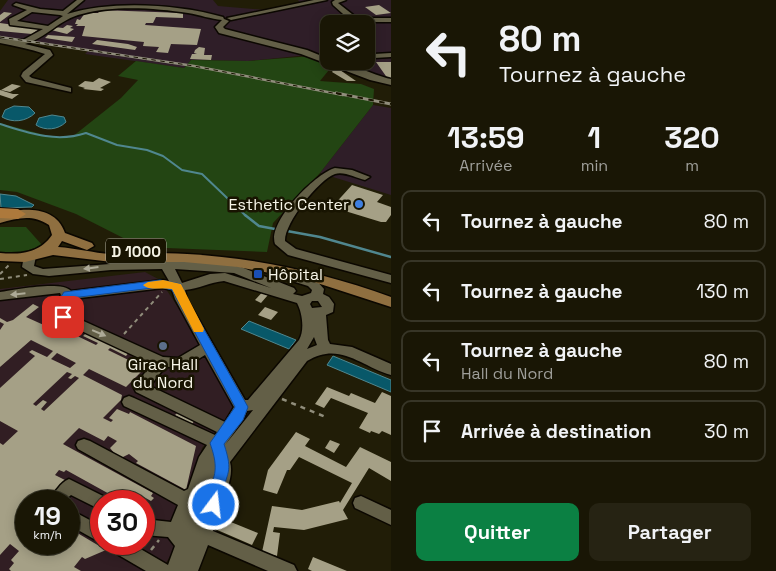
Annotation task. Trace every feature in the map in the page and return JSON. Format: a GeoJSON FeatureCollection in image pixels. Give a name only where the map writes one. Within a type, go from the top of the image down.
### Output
{"type":"FeatureCollection","features":[{"type":"Feature","properties":{"kind":"highway"},"geometry":{"type":"LineString","coordinates":[[0,213],[18,214]]}},
{"type":"Feature","properties":{"kind":"main road"},"geometry":{"type":"LineString","coordinates":[[0,219],[18,214],[35,214],[55,222],[59,235],[44,250],[30,256],[13,258],[0,256]]}},
{"type":"Feature","properties":{"kind":"main road","name":"D 1000"},"geometry":{"type":"LineString","coordinates":[[59,235],[86,246],[120,250],[216,255],[309,268],[355,281],[391,295]]}},
{"type":"Feature","properties":{"kind":"main road","name":"D 1000"},"geometry":{"type":"LineString","coordinates":[[44,250],[63,249],[110,258],[184,258],[244,263],[304,273],[391,302]]}},
{"type":"Feature","properties":{"kind":"street"},"geometry":{"type":"LineString","coordinates":[[22,44],[46,31],[81,0]]}},
{"type":"Feature","properties":{"kind":"street"},"geometry":{"type":"LineString","coordinates":[[209,28],[224,21],[324,0]]}},
{"type":"Feature","properties":{"kind":"street"},"geometry":{"type":"LineString","coordinates":[[343,0],[335,2],[335,4],[356,20],[391,20]]}},
{"type":"Feature","properties":{"kind":"street"},"geometry":{"type":"LineString","coordinates":[[21,16],[13,13],[20,5],[64,16],[103,8],[152,6],[224,21]]}},
{"type":"Feature","properties":{"kind":"street"},"geometry":{"type":"LineString","coordinates":[[37,10],[30,10],[12,21],[13,23],[46,31]]}},
{"type":"Feature","properties":{"kind":"street"},"geometry":{"type":"LineString","coordinates":[[224,21],[222,31],[316,56],[347,69],[391,82]]}},
{"type":"Feature","properties":{"kind":"street"},"geometry":{"type":"LineString","coordinates":[[0,41],[22,44],[49,55],[27,72],[25,76],[29,80],[68,90]]}},
{"type":"Feature","properties":{"kind":"street"},"geometry":{"type":"LineString","coordinates":[[316,56],[320,55]]}},
{"type":"Feature","properties":{"kind":"street"},"geometry":{"type":"LineString","coordinates":[[375,56],[391,55]]}},
{"type":"Feature","properties":{"kind":"street"},"geometry":{"type":"LineString","coordinates":[[365,177],[340,171],[325,175],[287,218],[279,236],[282,245],[292,252],[391,279]]}},
{"type":"Feature","properties":{"kind":"street"},"geometry":{"type":"LineString","coordinates":[[30,256],[28,266],[34,271],[52,272],[127,264],[164,264],[237,270],[310,305],[325,347]]}},
{"type":"Feature","properties":{"kind":"street"},"geometry":{"type":"LineString","coordinates":[[241,407],[253,404],[304,343],[308,336],[310,305],[318,289],[312,283],[244,263]]}},
{"type":"Feature","properties":{"kind":"street"},"geometry":{"type":"LineString","coordinates":[[164,264],[174,276],[181,299],[241,407],[257,414]]}},
{"type":"Feature","properties":{"kind":"street"},"geometry":{"type":"LineString","coordinates":[[68,295],[160,284],[177,287],[191,286],[204,280],[220,280],[268,300],[310,305]]}},
{"type":"Feature","properties":{"kind":"street"},"geometry":{"type":"LineString","coordinates":[[0,296],[58,290],[64,290],[68,295]]}},
{"type":"Feature","properties":{"kind":"street"},"geometry":{"type":"LineString","coordinates":[[68,295],[59,309],[63,317],[161,362],[180,363],[208,347]]}},
{"type":"Feature","properties":{"kind":"street"},"geometry":{"type":"LineString","coordinates":[[174,571],[201,496],[222,460],[302,358],[313,350],[325,347],[344,350],[391,370]]}},
{"type":"Feature","properties":{"kind":"street"},"geometry":{"type":"LineString","coordinates":[[161,362],[141,388],[222,437]]}},
{"type":"Feature","properties":{"kind":"street"},"geometry":{"type":"LineString","coordinates":[[128,402],[222,437]]}},
{"type":"Feature","properties":{"kind":"street"},"geometry":{"type":"LineString","coordinates":[[201,496],[207,457],[238,416],[241,407]]}},
{"type":"Feature","properties":{"kind":"street"},"geometry":{"type":"LineString","coordinates":[[222,437],[222,460]]}},
{"type":"Feature","properties":{"kind":"street"},"geometry":{"type":"LineString","coordinates":[[84,445],[201,496],[214,505],[207,519],[186,536]]}},
{"type":"Feature","properties":{"kind":"street"},"geometry":{"type":"LineString","coordinates":[[65,490],[69,486],[77,490]]}},
{"type":"Feature","properties":{"kind":"street"},"geometry":{"type":"LineString","coordinates":[[361,503],[391,518]]}},
{"type":"Feature","properties":{"kind":"street"},"geometry":{"type":"LineString","coordinates":[[155,529],[186,536],[288,571]]}},
{"type":"Feature","properties":{"kind":"street"},"geometry":{"type":"LineString","coordinates":[[184,571],[191,566],[186,536]]}},
{"type":"Feature","properties":{"kind":"street"},"geometry":{"type":"LineString","coordinates":[[135,555],[162,571]]}},
{"type":"Feature","properties":{"kind":"path"},"geometry":{"type":"LineString","coordinates":[[0,279],[26,276],[34,271]]}},
{"type":"Feature","properties":{"kind":"path"},"geometry":{"type":"LineString","coordinates":[[116,341],[162,294],[160,284]]}},
{"type":"Feature","properties":{"kind":"path"},"geometry":{"type":"LineString","coordinates":[[277,397],[328,418]]}},
{"type":"Feature","properties":{"kind":"path"},"geometry":{"type":"LineString","coordinates":[[143,560],[162,536],[186,536]]}},
{"type":"Feature","properties":{"kind":"shaded area"},"geometry":{"type":"Polygon","coordinates":[[[8,0],[213,0],[218,6],[266,10],[300,3],[298,0],[391,0],[391,80],[358,70],[375,70],[375,15],[320,15],[320,55],[248,61],[191,60],[184,68],[85,54],[88,51],[0,38],[0,11],[8,0]]]}},
{"type":"Feature","properties":{"kind":"shaded area"},"geometry":{"type":"Polygon","coordinates":[[[373,105],[391,108],[391,195],[320,173],[373,105]]]}},
{"type":"Feature","properties":{"kind":"shaded area"},"geometry":{"type":"Polygon","coordinates":[[[145,272],[160,280],[236,402],[234,409],[202,448],[177,545],[161,571],[0,571],[0,289],[145,272]]]}},
{"type":"Feature","properties":{"kind":"green space"},"geometry":{"type":"Polygon","coordinates":[[[312,56],[320,59],[320,70],[329,70],[320,81],[361,84],[374,89],[373,105],[320,173],[273,223],[267,252],[141,247],[76,214],[17,192],[0,190],[0,123],[56,138],[72,137],[121,98],[138,80],[118,76],[136,61],[184,68],[191,60],[248,61],[312,56]]]}},
{"type":"Feature","properties":{"kind":"green space"},"geometry":{"type":"Polygon","coordinates":[[[0,227],[26,227],[42,245],[19,254],[0,252],[0,227]]]}},
{"type":"Feature","properties":{"kind":"water"},"geometry":{"type":"Polygon","coordinates":[[[14,106],[29,107],[35,113],[19,121],[2,117],[5,110],[14,106]]]}},
{"type":"Feature","properties":{"kind":"water"},"geometry":{"type":"Polygon","coordinates":[[[52,115],[64,117],[66,122],[59,127],[51,129],[36,125],[39,118],[52,115]]]}},
{"type":"Feature","properties":{"kind":"water"},"geometry":{"type":"Polygon","coordinates":[[[0,194],[16,196],[34,205],[32,207],[1,208],[0,194]]]}},
{"type":"Feature","properties":{"kind":"water"},"geometry":{"type":"Polygon","coordinates":[[[249,321],[296,340],[289,349],[241,329],[249,321]]]}},
{"type":"Feature","properties":{"kind":"water"},"geometry":{"type":"Polygon","coordinates":[[[333,356],[391,380],[391,392],[327,365],[333,356]]]}},
{"type":"Feature","properties":{"kind":"building"},"geometry":{"type":"Polygon","coordinates":[[[379,5],[391,13],[376,15],[365,7],[379,5]]]}},
{"type":"Feature","properties":{"kind":"building"},"geometry":{"type":"Polygon","coordinates":[[[100,10],[183,13],[183,18],[156,17],[153,23],[146,23],[145,25],[201,29],[197,45],[171,44],[168,53],[156,52],[159,47],[143,46],[144,42],[82,36],[85,26],[76,26],[78,24],[75,24],[77,19],[80,20],[85,13],[98,13],[100,10]]]}},
{"type":"Feature","properties":{"kind":"building"},"geometry":{"type":"Polygon","coordinates":[[[4,12],[12,13],[0,22],[0,15],[4,12]]]}},
{"type":"Feature","properties":{"kind":"building"},"geometry":{"type":"Polygon","coordinates":[[[0,23],[39,29],[32,34],[0,31],[0,23]]]}},
{"type":"Feature","properties":{"kind":"building"},"geometry":{"type":"Polygon","coordinates":[[[67,25],[73,26],[70,28],[74,29],[67,34],[51,30],[54,27],[63,28],[67,25]]]}},
{"type":"Feature","properties":{"kind":"building"},"geometry":{"type":"Polygon","coordinates":[[[48,35],[75,37],[72,42],[45,38],[48,35]]]}},
{"type":"Feature","properties":{"kind":"building"},"geometry":{"type":"Polygon","coordinates":[[[97,40],[137,47],[135,50],[92,44],[97,40]]]}},
{"type":"Feature","properties":{"kind":"building"},"geometry":{"type":"Polygon","coordinates":[[[199,47],[205,48],[204,55],[212,55],[211,60],[190,59],[192,54],[197,54],[194,53],[199,47]]]}},
{"type":"Feature","properties":{"kind":"building"},"geometry":{"type":"Polygon","coordinates":[[[376,62],[391,62],[391,79],[388,79],[376,62]]]}},
{"type":"Feature","properties":{"kind":"building"},"geometry":{"type":"Polygon","coordinates":[[[334,70],[340,70],[356,81],[347,81],[332,72],[334,70]]]}},
{"type":"Feature","properties":{"kind":"building"},"geometry":{"type":"Polygon","coordinates":[[[99,78],[111,82],[100,88],[104,89],[101,91],[83,89],[85,88],[78,86],[85,81],[93,82],[99,78]]]}},
{"type":"Feature","properties":{"kind":"building"},"geometry":{"type":"Polygon","coordinates":[[[12,84],[21,86],[10,92],[1,90],[12,84]]]}},
{"type":"Feature","properties":{"kind":"building"},"geometry":{"type":"Polygon","coordinates":[[[0,90],[19,94],[12,99],[0,95],[0,90]]]}},
{"type":"Feature","properties":{"kind":"building","name":"Esthetic Center"},"geometry":{"type":"Polygon","coordinates":[[[352,185],[383,195],[377,202],[391,207],[391,215],[386,222],[332,207],[352,185]]]}},
{"type":"Feature","properties":{"kind":"building"},"geometry":{"type":"Polygon","coordinates":[[[268,286],[274,288],[261,303],[255,300],[268,286]]]}},
{"type":"Feature","properties":{"kind":"building"},"geometry":{"type":"Polygon","coordinates":[[[33,304],[39,307],[26,317],[46,326],[50,323],[96,345],[98,343],[83,336],[88,331],[130,351],[126,356],[110,348],[108,350],[145,368],[126,387],[89,369],[83,375],[122,395],[121,400],[103,418],[111,422],[113,420],[109,418],[117,409],[129,414],[130,412],[196,446],[186,490],[136,463],[138,461],[129,454],[119,459],[110,448],[117,441],[108,436],[104,441],[79,428],[63,444],[147,490],[102,490],[66,470],[64,472],[59,470],[55,475],[65,480],[57,489],[59,490],[15,490],[15,548],[10,544],[0,555],[0,443],[3,445],[18,431],[0,421],[0,388],[35,356],[29,352],[32,350],[47,357],[53,351],[31,340],[0,367],[0,330],[4,324],[0,322],[0,318],[7,322],[13,320],[33,304]],[[57,353],[51,359],[70,368],[76,363],[57,353]],[[67,372],[33,404],[36,406],[43,400],[47,402],[41,409],[44,411],[79,378],[75,376],[71,379],[68,378],[72,374],[67,372]]]}},
{"type":"Feature","properties":{"kind":"building"},"geometry":{"type":"Polygon","coordinates":[[[265,307],[278,312],[271,320],[258,315],[265,307]]]}},
{"type":"Feature","properties":{"kind":"building"},"geometry":{"type":"Polygon","coordinates":[[[327,387],[349,396],[351,393],[375,403],[382,392],[391,396],[391,435],[382,431],[379,434],[371,431],[370,433],[359,428],[368,413],[331,398],[324,408],[315,404],[327,387]]]}},
{"type":"Feature","properties":{"kind":"building"},"geometry":{"type":"Polygon","coordinates":[[[178,412],[195,420],[192,424],[175,415],[178,412]]]}},
{"type":"Feature","properties":{"kind":"building"},"geometry":{"type":"Polygon","coordinates":[[[296,432],[310,439],[305,446],[346,467],[360,447],[391,462],[391,481],[369,468],[343,510],[348,519],[304,530],[274,527],[273,532],[280,533],[277,556],[262,552],[272,506],[302,510],[339,501],[340,503],[352,483],[299,457],[290,470],[287,470],[277,494],[263,490],[268,470],[296,432]]]}},
{"type":"Feature","properties":{"kind":"building"},"geometry":{"type":"Polygon","coordinates":[[[330,440],[340,444],[334,453],[325,448],[330,440]]]}},
{"type":"Feature","properties":{"kind":"building"},"geometry":{"type":"Polygon","coordinates":[[[221,518],[258,533],[252,545],[215,529],[221,518]]]}},
{"type":"Feature","properties":{"kind":"building"},"geometry":{"type":"Polygon","coordinates":[[[80,535],[90,540],[90,555],[94,555],[85,559],[82,557],[74,567],[81,571],[11,571],[9,569],[14,563],[11,560],[15,555],[80,555],[80,535]]]}},
{"type":"Feature","properties":{"kind":"building"},"geometry":{"type":"Polygon","coordinates":[[[313,557],[347,571],[312,571],[308,569],[313,557]]]}},
{"type":"Feature","properties":{"kind":"waterway"},"geometry":{"type":"LineString","coordinates":[[0,124],[43,136],[64,137],[86,133],[117,145],[147,150],[163,156],[182,170],[202,174],[246,216]]}},
{"type":"Feature","properties":{"kind":"waterway"},"geometry":{"type":"LineString","coordinates":[[245,215],[259,226],[275,229]]}},
{"type":"Feature","properties":{"kind":"waterway"},"geometry":{"type":"LineString","coordinates":[[287,231],[320,237],[391,257]]}},
{"type":"Feature","properties":{"kind":"railway"},"geometry":{"type":"LineString","coordinates":[[0,37],[194,66],[343,95]]}},
{"type":"Feature","properties":{"kind":"railway"},"geometry":{"type":"LineString","coordinates":[[336,93],[391,104]]}},
{"type":"Feature","properties":{"kind":"slow traffic"},"geometry":{"type":"LineString","coordinates":[[148,285],[168,284],[177,287],[181,299],[198,329]]}},
{"type":"Feature","properties":{"kind":"place","name":"Esthetic Center"},"geometry":{"type":"Point","coordinates":[359,204]}},
{"type":"Feature","properties":{"kind":"place","name":"Hôpital"},"geometry":{"type":"Point","coordinates":[258,274]}},
{"type":"Feature","properties":{"kind":"place","name":"Girac Hall du Nord"},"geometry":{"type":"Point","coordinates":[163,346]}},
{"type":"Feature","properties":{"kind":"route"},"geometry":{"type":"LineString","coordinates":[[63,317],[59,309],[68,295],[160,284],[177,287],[181,299],[241,407],[238,416],[217,443],[223,462],[223,473],[214,498],[214,505]]}}]}
